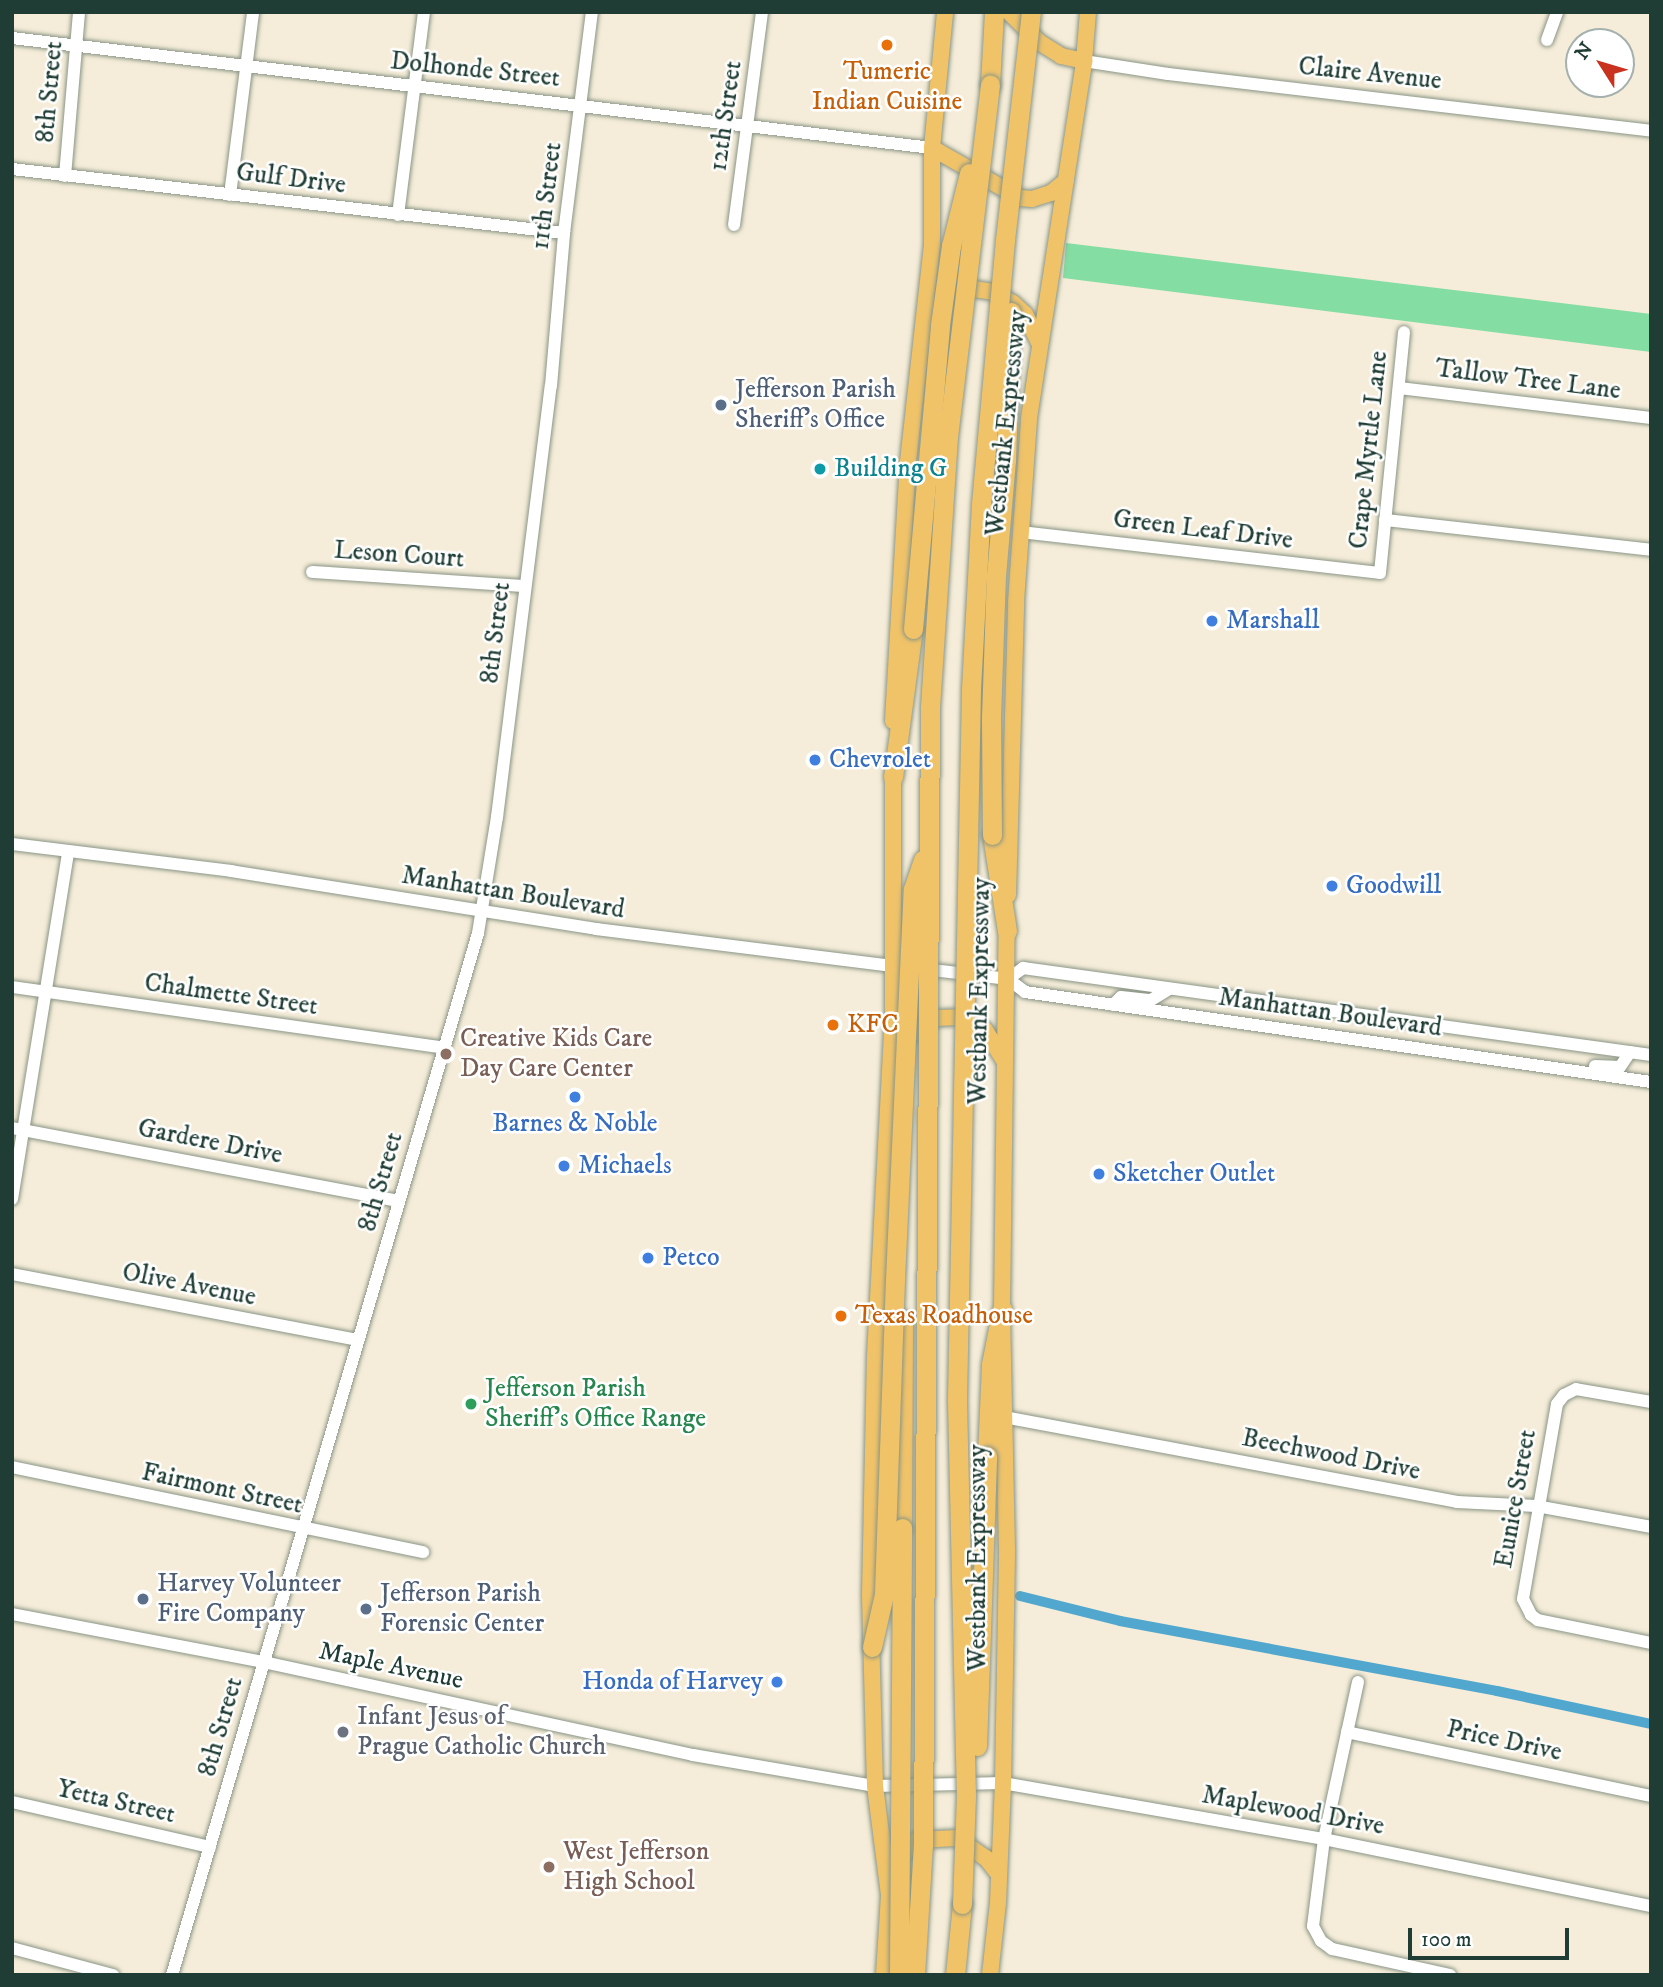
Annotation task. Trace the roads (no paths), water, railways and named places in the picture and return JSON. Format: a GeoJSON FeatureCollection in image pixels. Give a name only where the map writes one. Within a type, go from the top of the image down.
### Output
{"type":"FeatureCollection","features":[{"type":"Feature","properties":{"kind":"highway","name":"Westbank Expressway"},"geometry":{"type":"LineString","coordinates":[[915,1975],[923,1845],[930,707],[947,450],[990,84],[994,12]]}},
{"type":"Feature","properties":{"kind":"highway","name":"Westbank Expressway"},"geometry":{"type":"LineString","coordinates":[[955,1975],[962,1903],[966,1797],[957,1399],[971,689],[981,504],[1005,240],[1031,12]]}},
{"type":"Feature","properties":{"kind":"highway"},"geometry":{"type":"LineString","coordinates":[[893,777],[913,629],[940,325],[951,246],[990,84]]}},
{"type":"Feature","properties":{"kind":"highway"},"geometry":{"type":"LineString","coordinates":[[1005,240],[1013,268],[1006,460],[996,589],[992,835],[1007,931]]}},
{"type":"Feature","properties":{"kind":"highway"},"geometry":{"type":"LineString","coordinates":[[872,1647],[884,1594],[913,889],[929,843]]}},
{"type":"Feature","properties":{"kind":"highway"},"geometry":{"type":"LineString","coordinates":[[883,1223],[902,1315],[899,1975]]}},
{"type":"Feature","properties":{"kind":"highway"},"geometry":{"type":"LineString","coordinates":[[962,1903],[973,1842],[996,1416],[991,1364],[1002,1309]]}},
{"type":"Feature","properties":{"kind":"main road"},"geometry":{"type":"LineString","coordinates":[[1009,12],[1039,42],[1061,56],[1084,61]]}},
{"type":"Feature","properties":{"kind":"main road","name":"Westbank Expressway"},"geometry":{"type":"LineString","coordinates":[[1002,1309],[1009,786],[1020,532],[1029,418],[1084,61],[1088,12]]}},
{"type":"Feature","properties":{"kind":"main road"},"geometry":{"type":"LineString","coordinates":[[884,1975],[889,1895],[875,1786],[871,1531],[891,1051],[894,691],[907,482],[932,245],[932,148],[947,15]]}},
{"type":"Feature","properties":{"kind":"main road"},"geometry":{"type":"LineString","coordinates":[[932,148],[1020,198],[1032,199],[1051,193],[1066,181]]}},
{"type":"Feature","properties":{"kind":"main road"},"geometry":{"type":"LineString","coordinates":[[923,329],[941,304],[958,290],[968,288],[993,292],[1013,303],[1025,314],[1040,345]]}},
{"type":"Feature","properties":{"kind":"main road"},"geometry":{"type":"LineString","coordinates":[[891,1051],[923,1024],[936,1018],[953,1016],[980,1026],[1005,1062]]}},
{"type":"Feature","properties":{"kind":"main road","name":"Westbank Expressway"},"geometry":{"type":"LineString","coordinates":[[990,1975],[998,1903],[997,1872],[1003,1783],[1008,1528],[996,1416]]}},
{"type":"Feature","properties":{"kind":"main road"},"geometry":{"type":"LineString","coordinates":[[887,1878],[904,1851],[917,1840],[942,1836],[957,1838],[986,1858],[997,1872]]}},
{"type":"Feature","properties":{"kind":"street","name":"8th Street"},"geometry":{"type":"LineString","coordinates":[[65,176],[79,12]]}},
{"type":"Feature","properties":{"kind":"street"},"geometry":{"type":"LineString","coordinates":[[230,195],[253,12]]}},
{"type":"Feature","properties":{"kind":"street"},"geometry":{"type":"LineString","coordinates":[[398,215],[424,12]]}},
{"type":"Feature","properties":{"kind":"street","name":"11th Street"},"geometry":{"type":"LineString","coordinates":[[551,386],[564,233],[592,12]]}},
{"type":"Feature","properties":{"kind":"street","name":"12th Street"},"geometry":{"type":"LineString","coordinates":[[734,225],[762,12]]}},
{"type":"Feature","properties":{"kind":"street"},"geometry":{"type":"LineString","coordinates":[[1547,40],[1557,12]]}},
{"type":"Feature","properties":{"kind":"street","name":"Dolhonde Street"},"geometry":{"type":"LineString","coordinates":[[12,38],[932,148]]}},
{"type":"Feature","properties":{"kind":"street","name":"Claire Avenue"},"geometry":{"type":"LineString","coordinates":[[1084,61],[1168,74],[1651,131]]}},
{"type":"Feature","properties":{"kind":"street","name":"Gulf Drive"},"geometry":{"type":"LineString","coordinates":[[12,169],[564,233]]}},
{"type":"Feature","properties":{"kind":"street","name":"Crape Myrtle Lane"},"geometry":{"type":"LineString","coordinates":[[1380,573],[1404,331]]}},
{"type":"Feature","properties":{"kind":"street","name":"8th Street"},"geometry":{"type":"LineString","coordinates":[[172,1975],[482,912],[497,817],[551,386]]}},
{"type":"Feature","properties":{"kind":"street","name":"Tallow Tree Lane"},"geometry":{"type":"LineString","coordinates":[[1399,388],[1651,418]]}},
{"type":"Feature","properties":{"kind":"street"},"geometry":{"type":"LineString","coordinates":[[1385,520],[1651,550]]}},
{"type":"Feature","properties":{"kind":"street","name":"Green Leaf Drive"},"geometry":{"type":"LineString","coordinates":[[1020,532],[1380,573]]}},
{"type":"Feature","properties":{"kind":"street","name":"Leson Court"},"geometry":{"type":"LineString","coordinates":[[312,572],[525,586]]}},
{"type":"Feature","properties":{"kind":"street","name":"Manhattan Boulevard"},"geometry":{"type":"LineString","coordinates":[[12,844],[231,871],[482,912],[1008,979],[1025,992],[1651,1082]]}},
{"type":"Feature","properties":{"kind":"street"},"geometry":{"type":"LineString","coordinates":[[12,1199],[18,1129],[47,993],[68,852]]}},
{"type":"Feature","properties":{"kind":"street","name":"Manhattan Boulevard"},"geometry":{"type":"LineString","coordinates":[[1008,979],[1023,968],[1651,1055]]}},
{"type":"Feature","properties":{"kind":"street","name":"Chalmette Street"},"geometry":{"type":"LineString","coordinates":[[12,987],[444,1048]]}},
{"type":"Feature","properties":{"kind":"street"},"geometry":{"type":"LineString","coordinates":[[1113,1005],[1121,997],[1150,1000],[1169,989]]}},
{"type":"Feature","properties":{"kind":"street"},"geometry":{"type":"LineString","coordinates":[[1533,1065],[1541,1061],[1555,1060],[1616,1068],[1624,1063],[1630,1052]]}},
{"type":"Feature","properties":{"kind":"street","name":"Gardere Drive"},"geometry":{"type":"LineString","coordinates":[[18,1129],[399,1201]]}},
{"type":"Feature","properties":{"kind":"street","name":"Olive Avenue"},"geometry":{"type":"LineString","coordinates":[[12,1274],[358,1340]]}},
{"type":"Feature","properties":{"kind":"street","name":"Eunice Street"},"geometry":{"type":"LineString","coordinates":[[1651,1402],[1576,1389],[1560,1399],[1555,1410],[1536,1506],[1523,1590],[1526,1609],[1538,1620],[1651,1643]]}},
{"type":"Feature","properties":{"kind":"street","name":"Beechwood Drive"},"geometry":{"type":"LineString","coordinates":[[996,1416],[1457,1502],[1536,1506],[1651,1527]]}},
{"type":"Feature","properties":{"kind":"street","name":"Fairmont Street"},"geometry":{"type":"LineString","coordinates":[[12,1467],[423,1552]]}},
{"type":"Feature","properties":{"kind":"street","name":"Maple Avenue"},"geometry":{"type":"LineString","coordinates":[[12,1614],[263,1662],[682,1753],[875,1786],[925,1784]]}},
{"type":"Feature","properties":{"kind":"street"},"geometry":{"type":"LineString","coordinates":[[1358,1682],[1324,1839],[1313,1926],[1321,1941],[1332,1948],[1450,1975]]}},
{"type":"Feature","properties":{"kind":"street","name":"Price Drive"},"geometry":{"type":"LineString","coordinates":[[1347,1732],[1651,1796]]}},
{"type":"Feature","properties":{"kind":"street","name":"Maplewood Drive"},"geometry":{"type":"LineString","coordinates":[[925,1784],[1003,1783],[1324,1839],[1651,1906]]}},
{"type":"Feature","properties":{"kind":"street","name":"Yetta Street"},"geometry":{"type":"LineString","coordinates":[[12,1802],[210,1847]]}},
{"type":"Feature","properties":{"kind":"street"},"geometry":{"type":"LineString","coordinates":[[12,1948],[113,1975]]}},
{"type":"Feature","properties":{"kind":"waterway"},"geometry":{"type":"LineString","coordinates":[[1020,1596],[1120,1621],[1497,1691],[1651,1724]]}},
{"type":"Feature","properties":{"kind":"place","name":"Tumeric Indian Cuisine"},"geometry":{"type":"Point","coordinates":[887,45]}},
{"type":"Feature","properties":{"kind":"place","name":"Jefferson Parish Sheriff's Office"},"geometry":{"type":"Point","coordinates":[721,405]}},
{"type":"Feature","properties":{"kind":"place","name":"Building G"},"geometry":{"type":"Point","coordinates":[820,469]}},
{"type":"Feature","properties":{"kind":"place","name":"Marshall"},"geometry":{"type":"Point","coordinates":[1212,621]}},
{"type":"Feature","properties":{"kind":"place","name":"Chevrolet"},"geometry":{"type":"Point","coordinates":[815,760]}},
{"type":"Feature","properties":{"kind":"place","name":"Goodwill"},"geometry":{"type":"Point","coordinates":[1332,886]}},
{"type":"Feature","properties":{"kind":"place","name":"KFC"},"geometry":{"type":"Point","coordinates":[833,1025]}},
{"type":"Feature","properties":{"kind":"place","name":"Creative Kids Care Day Care Center"},"geometry":{"type":"Point","coordinates":[446,1054]}},
{"type":"Feature","properties":{"kind":"place","name":"Barnes & Noble"},"geometry":{"type":"Point","coordinates":[575,1097]}},
{"type":"Feature","properties":{"kind":"place","name":"Michaels"},"geometry":{"type":"Point","coordinates":[564,1166]}},
{"type":"Feature","properties":{"kind":"place","name":"Sketcher Outlet"},"geometry":{"type":"Point","coordinates":[1099,1174]}},
{"type":"Feature","properties":{"kind":"place","name":"Petco"},"geometry":{"type":"Point","coordinates":[648,1258]}},
{"type":"Feature","properties":{"kind":"place","name":"Texas Roadhouse"},"geometry":{"type":"Point","coordinates":[841,1316]}},
{"type":"Feature","properties":{"kind":"place","name":"Jefferson Parish Sheriff's Office Range"},"geometry":{"type":"Point","coordinates":[471,1404]}},
{"type":"Feature","properties":{"kind":"place","name":"Harvey Volunteer Fire Company"},"geometry":{"type":"Point","coordinates":[143,1599]}},
{"type":"Feature","properties":{"kind":"place","name":"Jefferson Parish Forensic Center"},"geometry":{"type":"Point","coordinates":[366,1609]}},
{"type":"Feature","properties":{"kind":"place","name":"Honda of Harvey"},"geometry":{"type":"Point","coordinates":[777,1682]}},
{"type":"Feature","properties":{"kind":"place","name":"Infant Jesus of Prague Catholic Church"},"geometry":{"type":"Point","coordinates":[343,1732]}},
{"type":"Feature","properties":{"kind":"place","name":"West Jefferson High School"},"geometry":{"type":"Point","coordinates":[549,1867]}}]}
